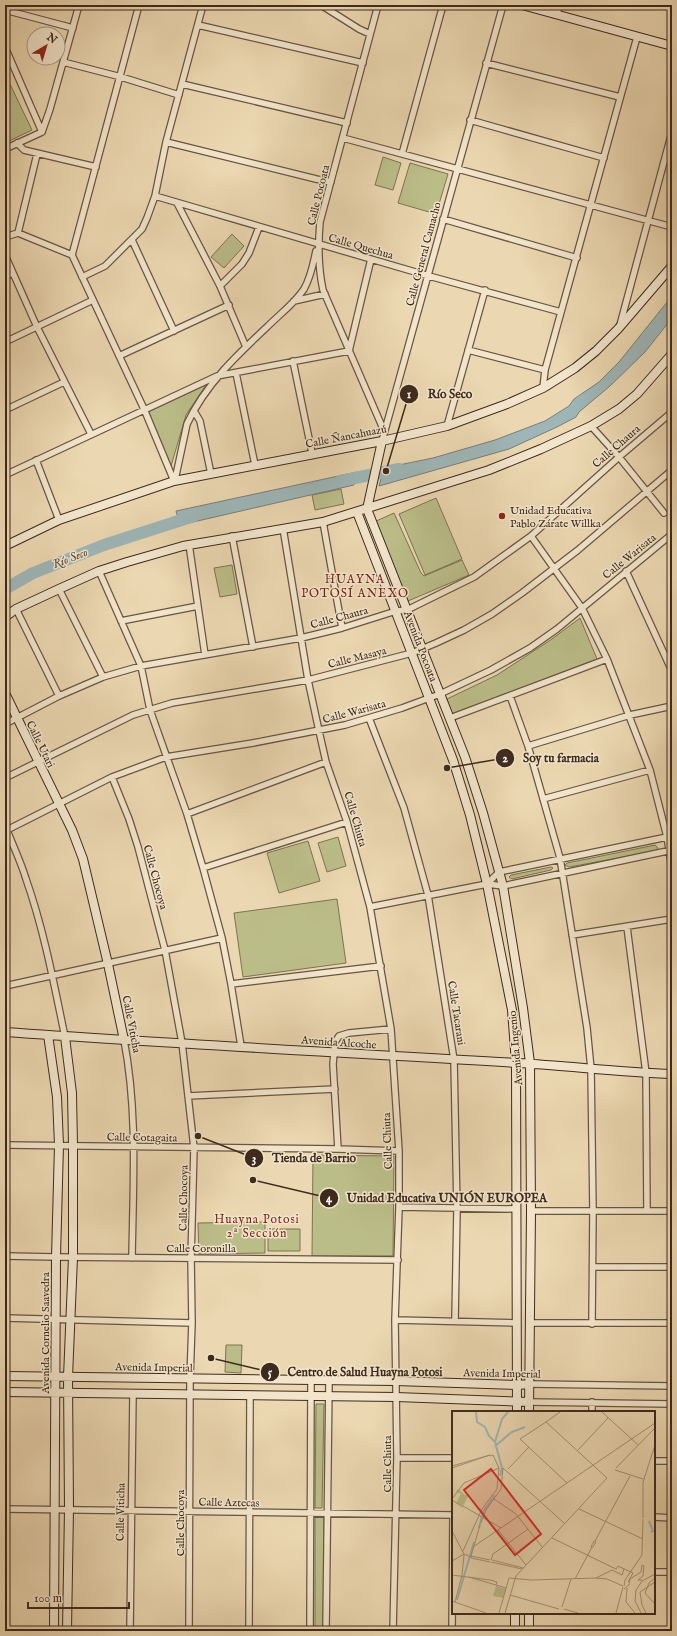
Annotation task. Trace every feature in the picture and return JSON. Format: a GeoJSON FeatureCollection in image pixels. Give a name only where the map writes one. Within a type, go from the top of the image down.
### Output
{"type":"FeatureCollection","features":[{"type":"Feature","properties":{"kind":"street"},"geometry":{"type":"LineString","coordinates":[[66,52],[79,5]]}},
{"type":"Feature","properties":{"kind":"street"},"geometry":{"type":"LineString","coordinates":[[139,5],[121,77],[72,255],[144,409],[174,481]]}},
{"type":"Feature","properties":{"kind":"street"},"geometry":{"type":"LineString","coordinates":[[82,277],[105,266],[142,229],[155,196],[166,142],[203,5]]}},
{"type":"Feature","properties":{"kind":"street"},"geometry":{"type":"LineString","coordinates":[[321,5],[359,29],[370,34]]}},
{"type":"Feature","properties":{"kind":"street","name":"Calle Pocoata"},"geometry":{"type":"LineString","coordinates":[[378,5],[320,222],[318,244],[319,273],[325,294],[384,431]]}},
{"type":"Feature","properties":{"kind":"street"},"geometry":{"type":"LineString","coordinates":[[402,154],[443,5]]}},
{"type":"Feature","properties":{"kind":"street","name":"Calle General Camacho"},"geometry":{"type":"LineString","coordinates":[[367,509],[384,431],[429,276],[470,120],[503,5]]}},
{"type":"Feature","properties":{"kind":"street"},"geometry":{"type":"LineString","coordinates":[[522,5],[672,46]]}},
{"type":"Feature","properties":{"kind":"street"},"geometry":{"type":"LineString","coordinates":[[556,15],[560,5]]}},
{"type":"Feature","properties":{"kind":"street"},"geometry":{"type":"LineString","coordinates":[[5,10],[73,28]]}},
{"type":"Feature","properties":{"kind":"street"},"geometry":{"type":"LineString","coordinates":[[198,25],[363,63]]}},
{"type":"Feature","properties":{"kind":"street"},"geometry":{"type":"LineString","coordinates":[[543,388],[545,370],[637,37]]}},
{"type":"Feature","properties":{"kind":"street"},"geometry":{"type":"LineString","coordinates":[[5,47],[42,132]]}},
{"type":"Feature","properties":{"kind":"street"},"geometry":{"type":"LineString","coordinates":[[66,63],[121,77],[179,95]]}},
{"type":"Feature","properties":{"kind":"street"},"geometry":{"type":"LineString","coordinates":[[486,63],[620,97]]}},
{"type":"Feature","properties":{"kind":"street"},"geometry":{"type":"LineString","coordinates":[[5,149],[42,132],[62,66]]}},
{"type":"Feature","properties":{"kind":"street"},"geometry":{"type":"LineString","coordinates":[[182,84],[347,123]]}},
{"type":"Feature","properties":{"kind":"street"},"geometry":{"type":"LineString","coordinates":[[470,120],[604,158]]}},
{"type":"Feature","properties":{"kind":"street"},"geometry":{"type":"LineString","coordinates":[[618,330],[672,132]]}},
{"type":"Feature","properties":{"kind":"street"},"geometry":{"type":"LineString","coordinates":[[343,138],[672,228]]}},
{"type":"Feature","properties":{"kind":"street"},"geometry":{"type":"LineString","coordinates":[[166,142],[331,182]]}},
{"type":"Feature","properties":{"kind":"street"},"geometry":{"type":"LineString","coordinates":[[17,144],[24,150],[96,167]]}},
{"type":"Feature","properties":{"kind":"street"},"geometry":{"type":"LineString","coordinates":[[18,233],[38,154]]}},
{"type":"Feature","properties":{"kind":"street","name":"Calle Quechua"},"geometry":{"type":"LineString","coordinates":[[155,196],[429,276],[562,312]]}},
{"type":"Feature","properties":{"kind":"street"},"geometry":{"type":"LineString","coordinates":[[177,203],[220,286],[246,347]]}},
{"type":"Feature","properties":{"kind":"street"},"geometry":{"type":"LineString","coordinates":[[444,219],[576,258]]}},
{"type":"Feature","properties":{"kind":"street"},"geometry":{"type":"LineString","coordinates":[[220,286],[242,264],[249,253],[259,227]]}},
{"type":"Feature","properties":{"kind":"street"},"geometry":{"type":"LineString","coordinates":[[5,237],[18,233],[72,255]]}},
{"type":"Feature","properties":{"kind":"street"},"geometry":{"type":"LineString","coordinates":[[132,240],[174,331]]}},
{"type":"Feature","properties":{"kind":"street"},"geometry":{"type":"LineString","coordinates":[[174,481],[187,424],[194,410],[217,376],[294,301],[303,289],[311,273],[318,244]]}},
{"type":"Feature","properties":{"kind":"street"},"geometry":{"type":"LineString","coordinates":[[5,254],[37,327],[91,434]]}},
{"type":"Feature","properties":{"kind":"street"},"geometry":{"type":"LineString","coordinates":[[5,475],[217,376],[349,351],[371,259]]}},
{"type":"Feature","properties":{"kind":"street","name":"Calle Ñancahuazú"},"geometry":{"type":"LineString","coordinates":[[5,546],[59,520],[174,481],[312,453],[382,441],[447,426],[507,404],[543,388],[575,368],[596,351],[618,330],[672,266]]}},
{"type":"Feature","properties":{"kind":"street"},"geometry":{"type":"LineString","coordinates":[[5,276],[13,272]]}},
{"type":"Feature","properties":{"kind":"street"},"geometry":{"type":"LineString","coordinates":[[447,426],[485,290]]}},
{"type":"Feature","properties":{"kind":"street"},"geometry":{"type":"LineString","coordinates":[[294,301],[325,294]]}},
{"type":"Feature","properties":{"kind":"street"},"geometry":{"type":"LineString","coordinates":[[5,342],[93,300]]}},
{"type":"Feature","properties":{"kind":"street"},"geometry":{"type":"LineString","coordinates":[[119,356],[229,305]]}},
{"type":"Feature","properties":{"kind":"street"},"geometry":{"type":"LineString","coordinates":[[468,350],[545,370]]}},
{"type":"Feature","properties":{"kind":"street"},"geometry":{"type":"LineString","coordinates":[[5,617],[16,609],[59,589],[99,571],[127,562],[188,544],[323,522],[489,470],[541,449],[591,426],[619,409],[637,394],[672,354]]}},
{"type":"Feature","properties":{"kind":"street"},"geometry":{"type":"LineString","coordinates":[[293,361],[312,453]]}},
{"type":"Feature","properties":{"kind":"street"},"geometry":{"type":"LineString","coordinates":[[236,373],[255,465]]}},
{"type":"Feature","properties":{"kind":"street"},"geometry":{"type":"LineString","coordinates":[[5,410],[64,382]]}},
{"type":"Feature","properties":{"kind":"street"},"geometry":{"type":"LineString","coordinates":[[194,410],[200,421],[211,474]]}},
{"type":"Feature","properties":{"kind":"street","name":"Calle Chaura"},"geometry":{"type":"LineString","coordinates":[[5,724],[59,696],[103,677],[141,666],[301,638],[342,628],[396,611],[407,610],[474,577],[531,536],[619,457],[672,412]]}},
{"type":"Feature","properties":{"kind":"street"},"geometry":{"type":"LineString","coordinates":[[591,426],[619,457],[664,513]]}},
{"type":"Feature","properties":{"kind":"street"},"geometry":{"type":"LineString","coordinates":[[36,460],[59,520]]}},
{"type":"Feature","properties":{"kind":"street","name":"Calle Masaya"},"geometry":{"type":"LineString","coordinates":[[5,778],[133,715],[172,703],[308,680],[412,653],[464,630],[492,614],[578,550],[672,470]]}},
{"type":"Feature","properties":{"kind":"street","name":"Avenida Pocoata"},"geometry":{"type":"LineString","coordinates":[[367,509],[440,694]]}},
{"type":"Feature","properties":{"kind":"street","name":"Avenida Pocoata"},"geometry":{"type":"LineString","coordinates":[[357,512],[430,698]]}},
{"type":"Feature","properties":{"kind":"street"},"geometry":{"type":"LineString","coordinates":[[323,522],[342,628]]}},
{"type":"Feature","properties":{"kind":"street","name":"Calle Chiuta"},"geometry":{"type":"LineString","coordinates":[[283,528],[308,680],[326,762],[347,822],[370,907],[391,1029],[399,1151],[398,1260],[395,1320],[395,1381],[398,1458],[394,1631]]}},
{"type":"Feature","properties":{"kind":"street","name":"Calle Warisata"},"geometry":{"type":"LineString","coordinates":[[6,831],[112,777],[166,757],[319,730],[369,718],[440,694],[491,670],[530,648],[582,608],[672,534]]}},
{"type":"Feature","properties":{"kind":"street"},"geometry":{"type":"LineString","coordinates":[[232,536],[253,647]]}},
{"type":"Feature","properties":{"kind":"street"},"geometry":{"type":"LineString","coordinates":[[531,536],[582,608],[607,659],[630,715],[650,770],[670,837],[672,867]]}},
{"type":"Feature","properties":{"kind":"street"},"geometry":{"type":"LineString","coordinates":[[188,544],[205,655]]}},
{"type":"Feature","properties":{"kind":"street"},"geometry":{"type":"LineString","coordinates":[[99,571],[141,666],[150,710],[204,868],[222,938],[241,1046]]}},
{"type":"Feature","properties":{"kind":"street"},"geometry":{"type":"LineString","coordinates":[[626,571],[672,672]]}},
{"type":"Feature","properties":{"kind":"street"},"geometry":{"type":"LineString","coordinates":[[59,589],[103,677]]}},
{"type":"Feature","properties":{"kind":"street"},"geometry":{"type":"LineString","coordinates":[[121,621],[198,606]]}},
{"type":"Feature","properties":{"kind":"street"},"geometry":{"type":"LineString","coordinates":[[16,609],[59,696]]}},
{"type":"Feature","properties":{"kind":"street"},"geometry":{"type":"LineString","coordinates":[[450,718],[607,659]]}},
{"type":"Feature","properties":{"kind":"street","name":"Calle Utari"},"geometry":{"type":"LineString","coordinates":[[5,693],[58,804]]}},
{"type":"Feature","properties":{"kind":"street","name":"Avenida Ingenio"},"geometry":{"type":"LineString","coordinates":[[440,694],[465,757],[483,813],[503,886],[523,1008],[530,1063],[532,1210],[530,1411]]}},
{"type":"Feature","properties":{"kind":"street"},"geometry":{"type":"LineString","coordinates":[[510,696],[528,746],[560,858],[587,1028],[592,1069],[592,1324]]}},
{"type":"Feature","properties":{"kind":"street","name":"Avenida Ingenio"},"geometry":{"type":"LineString","coordinates":[[430,698],[455,766],[470,815],[487,884],[512,1010],[516,1062],[517,1411]]}},
{"type":"Feature","properties":{"kind":"street"},"geometry":{"type":"LineString","coordinates":[[528,746],[630,715],[672,706]]}},
{"type":"Feature","properties":{"kind":"street","name":"Calle Tacarani"},"geometry":{"type":"LineString","coordinates":[[369,718],[404,808],[428,895],[454,1060],[456,1209],[455,1321]]}},
{"type":"Feature","properties":{"kind":"street"},"geometry":{"type":"LineString","coordinates":[[186,814],[326,762]]}},
{"type":"Feature","properties":{"kind":"street"},"geometry":{"type":"LineString","coordinates":[[543,799],[650,770]]}},
{"type":"Feature","properties":{"kind":"street","name":"Calle Chocoya"},"geometry":{"type":"LineString","coordinates":[[112,777],[129,819],[165,950],[182,1043],[194,1148],[191,1258],[192,1323],[190,1378],[189,1631]]}},
{"type":"Feature","properties":{"kind":"street","name":"Calle Viticha"},"geometry":{"type":"LineString","coordinates":[[58,804],[72,830],[83,859],[124,1040],[131,1092],[134,1147],[132,1258]]}},
{"type":"Feature","properties":{"kind":"street"},"geometry":{"type":"LineString","coordinates":[[204,868],[347,822]]}},
{"type":"Feature","properties":{"kind":"street"},"geometry":{"type":"LineString","coordinates":[[6,831],[26,878],[53,976],[65,1037],[72,1093],[72,1257],[68,1377],[69,1509],[67,1631]]}},
{"type":"Feature","properties":{"kind":"street"},"geometry":{"type":"LineString","coordinates":[[487,884],[499,872],[560,858],[670,837]]}},
{"type":"Feature","properties":{"kind":"street"},"geometry":{"type":"LineString","coordinates":[[370,907],[487,884],[503,886],[671,851]]}},
{"type":"Feature","properties":{"kind":"street"},"geometry":{"type":"LineString","coordinates":[[572,935],[672,919]]}},
{"type":"Feature","properties":{"kind":"street"},"geometry":{"type":"LineString","coordinates":[[627,927],[646,1073],[647,1211]]}},
{"type":"Feature","properties":{"kind":"street"},"geometry":{"type":"LineString","coordinates":[[5,986],[222,938]]}},
{"type":"Feature","properties":{"kind":"street"},"geometry":{"type":"LineString","coordinates":[[231,984],[381,966]]}},
{"type":"Feature","properties":{"kind":"street"},"geometry":{"type":"LineString","coordinates":[[338,1149],[334,1042],[343,1034],[391,1029]]}},
{"type":"Feature","properties":{"kind":"street","name":"Avenida Alcoche"},"geometry":{"type":"LineString","coordinates":[[5,1032],[334,1053],[516,1062],[672,1074]]}},
{"type":"Feature","properties":{"kind":"street","name":"Avenida Cornelio Saavedra"},"geometry":{"type":"LineString","coordinates":[[48,1035],[57,1097],[59,1145],[56,1258],[54,1631]]}},
{"type":"Feature","properties":{"kind":"street"},"geometry":{"type":"LineString","coordinates":[[188,1096],[335,1089]]}},
{"type":"Feature","properties":{"kind":"street","name":"Calle Cotagaita"},"geometry":{"type":"LineString","coordinates":[[5,1145],[399,1151]]}},
{"type":"Feature","properties":{"kind":"street"},"geometry":{"type":"LineString","coordinates":[[399,1207],[517,1209]]}},
{"type":"Feature","properties":{"kind":"street"},"geometry":{"type":"LineString","coordinates":[[532,1210],[672,1211]]}},
{"type":"Feature","properties":{"kind":"street","name":"Calle Coronilla"},"geometry":{"type":"LineString","coordinates":[[5,1256],[56,1258],[398,1260]]}},
{"type":"Feature","properties":{"kind":"street"},"geometry":{"type":"LineString","coordinates":[[593,1267],[672,1267]]}},
{"type":"Feature","properties":{"kind":"street"},"geometry":{"type":"LineString","coordinates":[[5,1318],[192,1323]]}},
{"type":"Feature","properties":{"kind":"street"},"geometry":{"type":"LineString","coordinates":[[395,1320],[516,1323]]}},
{"type":"Feature","properties":{"kind":"street"},"geometry":{"type":"LineString","coordinates":[[530,1323],[672,1324]]}},
{"type":"Feature","properties":{"kind":"street","name":"Avenida Imperial"},"geometry":{"type":"LineString","coordinates":[[5,1376],[395,1381],[517,1385],[672,1386]]}},
{"type":"Feature","properties":{"kind":"street"},"geometry":{"type":"LineString","coordinates":[[310,1631],[311,1381]]}},
{"type":"Feature","properties":{"kind":"street"},"geometry":{"type":"LineString","coordinates":[[326,1631],[329,1381]]}},
{"type":"Feature","properties":{"kind":"street"},"geometry":{"type":"LineString","coordinates":[[5,1392],[396,1397],[530,1402],[672,1404]]}},
{"type":"Feature","properties":{"kind":"street","name":"Calle Viticha"},"geometry":{"type":"LineString","coordinates":[[130,1631],[132,1393]]}},
{"type":"Feature","properties":{"kind":"street"},"geometry":{"type":"LineString","coordinates":[[249,1631],[250,1395]]}},
{"type":"Feature","properties":{"kind":"street"},"geometry":{"type":"LineString","coordinates":[[592,1402],[592,1411]]}},
{"type":"Feature","properties":{"kind":"street"},"geometry":{"type":"LineString","coordinates":[[398,1458],[452,1458]]}},
{"type":"Feature","properties":{"kind":"street"},"geometry":{"type":"LineString","coordinates":[[655,1461],[672,1461]]}},
{"type":"Feature","properties":{"kind":"street","name":"Calle Aztecas"},"geometry":{"type":"LineString","coordinates":[[5,1509],[396,1513],[452,1516]]}},
{"type":"Feature","properties":{"kind":"street"},"geometry":{"type":"LineString","coordinates":[[655,1517],[672,1518]]}},
{"type":"Feature","properties":{"kind":"street"},"geometry":{"type":"LineString","coordinates":[[655,1572],[672,1572]]}},
{"type":"Feature","properties":{"kind":"street"},"geometry":{"type":"LineString","coordinates":[[452,1614],[452,1631]]}},
{"type":"Feature","properties":{"kind":"street"},"geometry":{"type":"LineString","coordinates":[[515,1614],[515,1631]]}},
{"type":"Feature","properties":{"kind":"street"},"geometry":{"type":"LineString","coordinates":[[529,1614],[529,1630],[660,1631]]}},
{"type":"Feature","properties":{"kind":"green space"},"geometry":{"type":"Polygon","coordinates":[[[9,82],[32,130],[5,143],[5,84],[9,82]]]}},
{"type":"Feature","properties":{"kind":"green space"},"geometry":{"type":"Polygon","coordinates":[[[383,157],[401,163],[393,190],[375,185],[383,157]]]}},
{"type":"Feature","properties":{"kind":"green space"},"geometry":{"type":"Polygon","coordinates":[[[410,163],[448,174],[436,214],[398,203],[410,163]]]}},
{"type":"Feature","properties":{"kind":"green space"},"geometry":{"type":"Polygon","coordinates":[[[232,234],[244,246],[224,268],[211,257],[232,234]]]}},
{"type":"Feature","properties":{"kind":"green space"},"geometry":{"type":"Polygon","coordinates":[[[206,385],[186,415],[171,466],[148,412],[206,385]]]}},
{"type":"Feature","properties":{"kind":"green space"},"geometry":{"type":"Polygon","coordinates":[[[341,489],[344,504],[315,510],[312,495],[341,489]]]}},
{"type":"Feature","properties":{"kind":"green space"},"geometry":{"type":"Polygon","coordinates":[[[436,498],[462,559],[425,575],[399,514],[436,498]]]}},
{"type":"Feature","properties":{"kind":"green space"},"geometry":{"type":"Polygon","coordinates":[[[394,513],[421,573],[424,576],[462,560],[469,575],[408,601],[374,522],[394,513]]]}},
{"type":"Feature","properties":{"kind":"green space"},"geometry":{"type":"Polygon","coordinates":[[[232,565],[237,594],[220,597],[214,568],[232,565]]]}},
{"type":"Feature","properties":{"kind":"green space"},"geometry":{"type":"Polygon","coordinates":[[[580,618],[597,659],[452,714],[447,699],[497,675],[552,639],[580,618]]]}},
{"type":"Feature","properties":{"kind":"green space"},"geometry":{"type":"Polygon","coordinates":[[[338,837],[346,866],[327,872],[318,843],[338,837]]]}},
{"type":"Feature","properties":{"kind":"green space"},"geometry":{"type":"Polygon","coordinates":[[[308,841],[320,881],[279,893],[267,853],[308,841]]]}},
{"type":"Feature","properties":{"kind":"green space"},"geometry":{"type":"Polygon","coordinates":[[[655,845],[658,848],[656,851],[569,867],[565,865],[567,863],[655,845]]]}},
{"type":"Feature","properties":{"kind":"green space"},"geometry":{"type":"Polygon","coordinates":[[[551,867],[553,868],[551,870],[512,879],[509,877],[511,875],[551,867]]]}},
{"type":"Feature","properties":{"kind":"green space"},"geometry":{"type":"Polygon","coordinates":[[[337,899],[346,963],[243,977],[234,913],[337,899]]]}},
{"type":"Feature","properties":{"kind":"green space"},"geometry":{"type":"Polygon","coordinates":[[[313,1155],[394,1156],[393,1256],[312,1256],[313,1155]]]}},
{"type":"Feature","properties":{"kind":"green space"},"geometry":{"type":"Polygon","coordinates":[[[265,1222],[265,1253],[199,1254],[198,1223],[265,1222]]]}},
{"type":"Feature","properties":{"kind":"green space"},"geometry":{"type":"Polygon","coordinates":[[[268,1229],[300,1229],[300,1251],[268,1251],[268,1229]]]}},
{"type":"Feature","properties":{"kind":"green space"},"geometry":{"type":"Polygon","coordinates":[[[226,1345],[242,1345],[241,1373],[225,1372],[226,1345]]]}},
{"type":"Feature","properties":{"kind":"green space"},"geometry":{"type":"Polygon","coordinates":[[[316,1404],[324,1404],[322,1508],[315,1508],[316,1404]]]}},
{"type":"Feature","properties":{"kind":"green space"},"geometry":{"type":"Polygon","coordinates":[[[315,1517],[324,1517],[324,1631],[315,1631],[315,1517]]]}},
{"type":"Feature","properties":{"kind":"water"},"geometry":{"type":"Polygon","coordinates":[[[672,296],[672,318],[645,352],[610,386],[579,412],[576,417],[509,449],[379,486],[384,468],[433,458],[495,440],[545,421],[569,406],[574,399],[599,382],[619,362],[672,296]]]}},
{"type":"Feature","properties":{"kind":"water"},"geometry":{"type":"Polygon","coordinates":[[[357,472],[354,485],[180,525],[176,511],[357,472]]]}},
{"type":"Feature","properties":{"kind":"waterway","name":"Río Seco"},"geometry":{"type":"LineString","coordinates":[[340,481],[399,469]]}},
{"type":"Feature","properties":{"kind":"waterway","name":"Río Seco"},"geometry":{"type":"LineString","coordinates":[[5,589],[33,573],[104,545],[194,516]]}},
{"type":"Feature","properties":{"kind":"place","name":"Río Seco"},"geometry":{"type":"Point","coordinates":[386,471]}},
{"type":"Feature","properties":{"kind":"place","name":"Unidad Educativa Pablo Zárate Willka"},"geometry":{"type":"Point","coordinates":[502,516]}},
{"type":"Feature","properties":{"kind":"place","name":"Soy tu farmacia"},"geometry":{"type":"Point","coordinates":[447,768]}},
{"type":"Feature","properties":{"kind":"place","name":"Tienda de Barrio"},"geometry":{"type":"Point","coordinates":[198,1136]}},
{"type":"Feature","properties":{"kind":"place","name":"Unidad Educativa UNIÓN EUROPEA"},"geometry":{"type":"Point","coordinates":[253,1180]}},
{"type":"Feature","properties":{"kind":"place","name":"Centro de Salud Huayna Potosi"},"geometry":{"type":"Point","coordinates":[211,1358]}},
{"type":"Feature","properties":{"kind":"district","name":"HUAYNA POTOSÍ ANEXO"},"geometry":{"type":"Point","coordinates":[355,586]}},
{"type":"Feature","properties":{"kind":"district","name":"Huayna Potosi 2ª Sección"},"geometry":{"type":"Point","coordinates":[257,1226]}}]}
